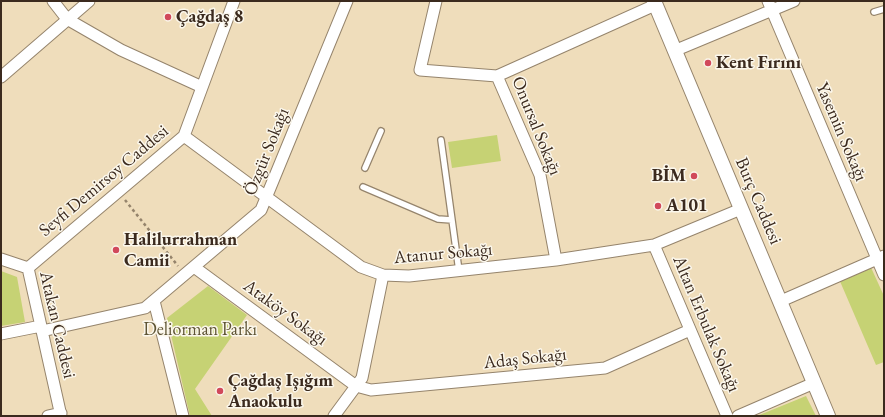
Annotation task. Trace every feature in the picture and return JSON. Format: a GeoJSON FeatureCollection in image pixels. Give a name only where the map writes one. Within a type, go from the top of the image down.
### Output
{"type":"FeatureCollection","features":[{"type":"Feature","properties":{"kind":"street"},"geometry":{"type":"LineString","coordinates":[[53,1],[67,19],[121,50],[202,87]]}},
{"type":"Feature","properties":{"kind":"street"},"geometry":{"type":"LineString","coordinates":[[1,77],[89,1]]}},
{"type":"Feature","properties":{"kind":"street","name":"Seyfi Demirsoy Caddesi"},"geometry":{"type":"LineString","coordinates":[[28,268],[184,136],[234,1]]}},
{"type":"Feature","properties":{"kind":"street","name":"Özgür Sokağı"},"geometry":{"type":"LineString","coordinates":[[1,334],[41,329],[145,308],[261,210],[346,1]]}},
{"type":"Feature","properties":{"kind":"street"},"geometry":{"type":"LineString","coordinates":[[436,1],[420,70],[497,76],[654,3]]}},
{"type":"Feature","properties":{"kind":"street"},"geometry":{"type":"LineString","coordinates":[[674,51],[770,6],[794,1]]}},
{"type":"Feature","properties":{"kind":"street","name":"Burç Caddesi"},"geometry":{"type":"LineString","coordinates":[[654,3],[781,301],[828,416]]}},
{"type":"Feature","properties":{"kind":"street","name":"Yasemin Sokağı"},"geometry":{"type":"LineString","coordinates":[[770,6],[880,257],[884,275]]}},
{"type":"Feature","properties":{"kind":"street","name":"Onursal Sokağı"},"geometry":{"type":"LineString","coordinates":[[497,76],[540,175],[556,260]]}},
{"type":"Feature","properties":{"kind":"street","name":"Atanur Sokağı"},"geometry":{"type":"LineString","coordinates":[[184,136],[361,267],[383,275],[409,276],[556,260],[654,244],[741,209]]}},
{"type":"Feature","properties":{"kind":"street","name":"Altan Erbulak Sokağı"},"geometry":{"type":"LineString","coordinates":[[654,244],[727,416]]}},
{"type":"Feature","properties":{"kind":"street"},"geometry":{"type":"LineString","coordinates":[[781,301],[880,257]]}},
{"type":"Feature","properties":{"kind":"street","name":"Atakan Caddesi"},"geometry":{"type":"LineString","coordinates":[[1,259],[28,268],[61,414]]}},
{"type":"Feature","properties":{"kind":"street","name":"Ataköy Sokağı"},"geometry":{"type":"LineString","coordinates":[[194,267],[356,386]]}},
{"type":"Feature","properties":{"kind":"street"},"geometry":{"type":"LineString","coordinates":[[334,416],[362,378],[383,275]]}},
{"type":"Feature","properties":{"kind":"street"},"geometry":{"type":"LineString","coordinates":[[154,301],[183,416]]}},
{"type":"Feature","properties":{"kind":"street","name":"Adaş Sokağı"},"geometry":{"type":"LineString","coordinates":[[356,386],[371,390],[605,368],[690,330]]}},
{"type":"Feature","properties":{"kind":"street"},"geometry":{"type":"LineString","coordinates":[[738,416],[814,383]]}},
{"type":"Feature","properties":{"kind":"street"},"geometry":{"type":"LineString","coordinates":[[48,416],[61,414]]}},
{"type":"Feature","properties":{"kind":"lane"},"geometry":{"type":"LineString","coordinates":[[874,12],[884,8]]}},
{"type":"Feature","properties":{"kind":"lane"},"geometry":{"type":"LineString","coordinates":[[365,168],[381,131]]}},
{"type":"Feature","properties":{"kind":"lane"},"geometry":{"type":"LineString","coordinates":[[441,140],[459,271]]}},
{"type":"Feature","properties":{"kind":"lane"},"geometry":{"type":"LineString","coordinates":[[363,186],[438,219],[452,220]]}},
{"type":"Feature","properties":{"kind":"path"},"geometry":{"type":"LineString","coordinates":[[119,191],[185,275]]}},
{"type":"Feature","properties":{"kind":"green space"},"geometry":{"type":"Polygon","coordinates":[[[497,135],[501,161],[452,168],[448,142],[497,135]]]}},
{"type":"Feature","properties":{"kind":"green space"},"geometry":{"type":"Polygon","coordinates":[[[868,261],[884,296],[884,362],[876,365],[836,272],[868,261]]]}},
{"type":"Feature","properties":{"kind":"green space"},"geometry":{"type":"Polygon","coordinates":[[[1,271],[17,277],[25,322],[1,326],[1,271]]]}},
{"type":"Feature","properties":{"kind":"green space","name":"Deliorman Parkı"},"geometry":{"type":"Polygon","coordinates":[[[208,286],[247,315],[195,389],[212,416],[190,416],[167,318],[208,286]]]}},
{"type":"Feature","properties":{"kind":"green space"},"geometry":{"type":"Polygon","coordinates":[[[806,396],[816,416],[757,416],[806,396]]]}},
{"type":"Feature","properties":{"kind":"place","name":"Çağdaş 8"},"geometry":{"type":"Point","coordinates":[168,17]}},
{"type":"Feature","properties":{"kind":"place","name":"Kent Fırını"},"geometry":{"type":"Point","coordinates":[708,63]}},
{"type":"Feature","properties":{"kind":"place","name":"BİM"},"geometry":{"type":"Point","coordinates":[694,176]}},
{"type":"Feature","properties":{"kind":"place","name":"A101"},"geometry":{"type":"Point","coordinates":[658,206]}},
{"type":"Feature","properties":{"kind":"place","name":"Halilurrahman Camii"},"geometry":{"type":"Point","coordinates":[116,250]}},
{"type":"Feature","properties":{"kind":"place","name":"Çağdaş Işığım Anaokulu"},"geometry":{"type":"Point","coordinates":[220,391]}}]}
